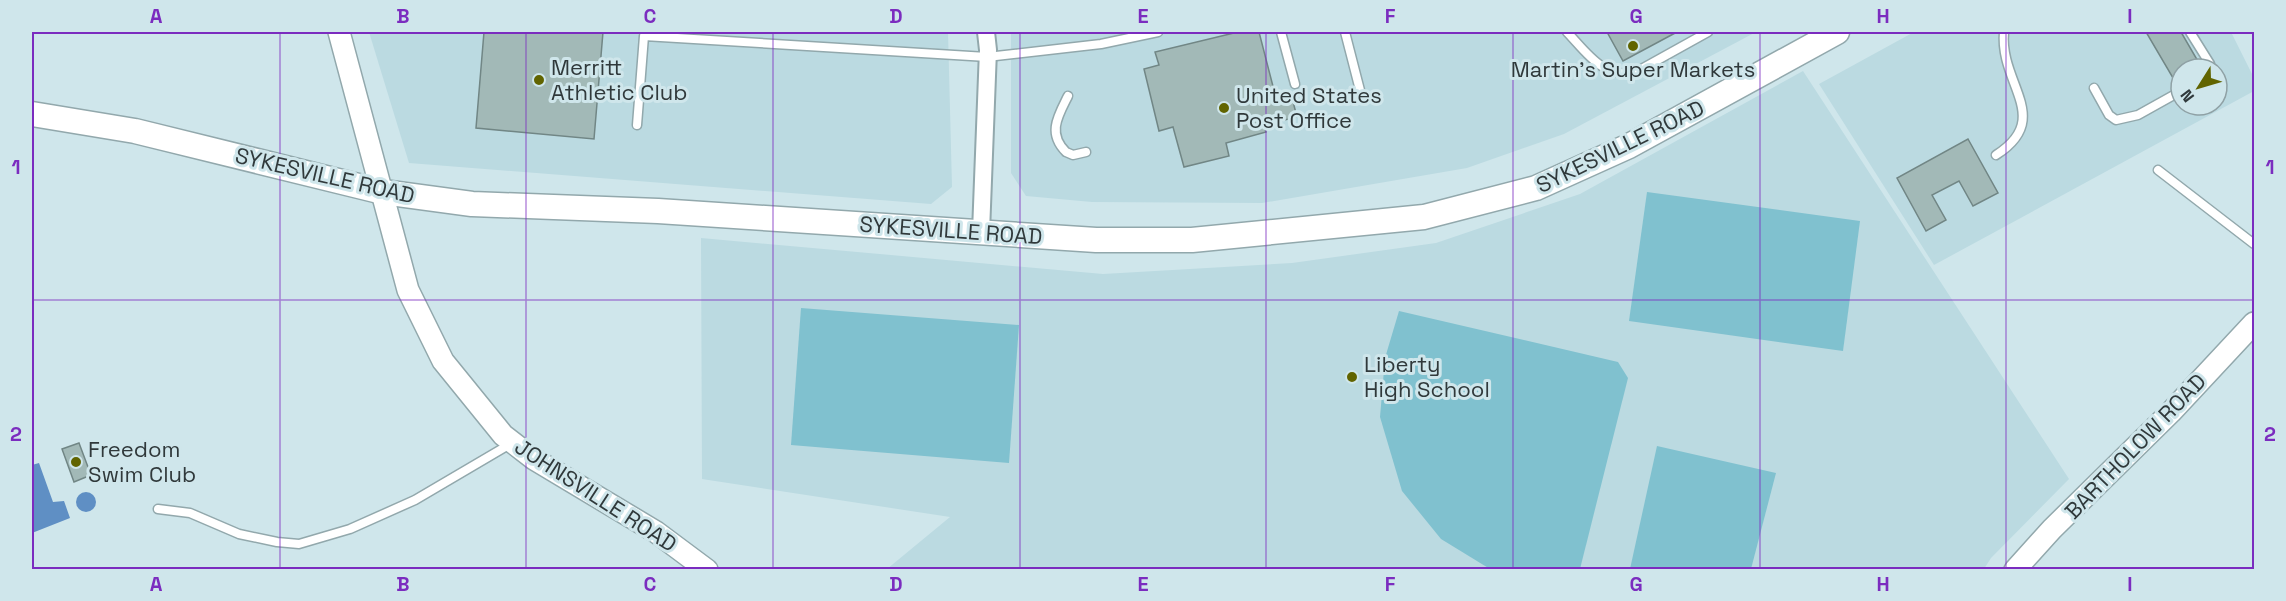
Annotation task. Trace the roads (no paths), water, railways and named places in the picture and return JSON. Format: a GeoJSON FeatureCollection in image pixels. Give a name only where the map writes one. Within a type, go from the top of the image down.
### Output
{"type":"FeatureCollection","features":[{"type":"Feature","properties":{"kind":"main road","name":"SYKESVILLE ROAD"},"geometry":{"type":"LineString","coordinates":[[32,114],[135,131],[382,192],[472,204],[658,211],[1096,240],[1192,240],[1383,223],[1467,208],[1536,188],[1629,146],[1837,32]]}},
{"type":"Feature","properties":{"kind":"street","name":"JOHNSVILLE ROAD"},"geometry":{"type":"LineString","coordinates":[[339,32],[408,290],[427,333],[443,361],[467,393],[513,443],[568,482],[656,532],[707,570]]}},
{"type":"Feature","properties":{"kind":"street"},"geometry":{"type":"LineString","coordinates":[[981,232],[986,32]]}},
{"type":"Feature","properties":{"kind":"street","name":"BARTHOLOW ROAD"},"geometry":{"type":"LineString","coordinates":[[2015,570],[2171,412],[2254,323]]}},
{"type":"Feature","properties":{"kind":"lane"},"geometry":{"type":"LineString","coordinates":[[637,125],[644,36],[987,57],[1101,44],[1158,32]]}},
{"type":"Feature","properties":{"kind":"lane"},"geometry":{"type":"LineString","coordinates":[[1281,32],[1294,84]]}},
{"type":"Feature","properties":{"kind":"lane"},"geometry":{"type":"LineString","coordinates":[[1345,32],[1362,98]]}},
{"type":"Feature","properties":{"kind":"lane"},"geometry":{"type":"LineString","coordinates":[[1567,32],[1595,62],[1612,73],[1625,75],[1636,72],[1708,32]]}},
{"type":"Feature","properties":{"kind":"lane"},"geometry":{"type":"LineString","coordinates":[[1996,155],[2018,138],[2025,120],[2005,59],[2004,32]]}},
{"type":"Feature","properties":{"kind":"lane"},"geometry":{"type":"LineString","coordinates":[[2190,32],[2206,57]]}},
{"type":"Feature","properties":{"kind":"lane"},"geometry":{"type":"LineString","coordinates":[[2094,88],[2109,115],[2116,120],[2138,115],[2169,98]]}},
{"type":"Feature","properties":{"kind":"lane"},"geometry":{"type":"LineString","coordinates":[[1068,96],[1056,120],[1056,136],[1066,152],[1073,154],[1086,152]]}},
{"type":"Feature","properties":{"kind":"lane"},"geometry":{"type":"LineString","coordinates":[[2158,170],[2254,244]]}},
{"type":"Feature","properties":{"kind":"lane"},"geometry":{"type":"LineString","coordinates":[[158,509],[190,513],[239,534],[299,544],[350,528],[415,500],[513,443]]}},
{"type":"Feature","properties":{"kind":"place","name":"Martin's Super Markets"},"geometry":{"type":"Point","coordinates":[1633,46]}},
{"type":"Feature","properties":{"kind":"place","name":"Merritt Athletic Club"},"geometry":{"type":"Point","coordinates":[539,80]}},
{"type":"Feature","properties":{"kind":"place","name":"United States Post Office"},"geometry":{"type":"Point","coordinates":[1224,108]}},
{"type":"Feature","properties":{"kind":"place","name":"Liberty High School"},"geometry":{"type":"Point","coordinates":[1352,377]}},
{"type":"Feature","properties":{"kind":"place","name":"Freedom Swim Club"},"geometry":{"type":"Point","coordinates":[76,462]}}]}
